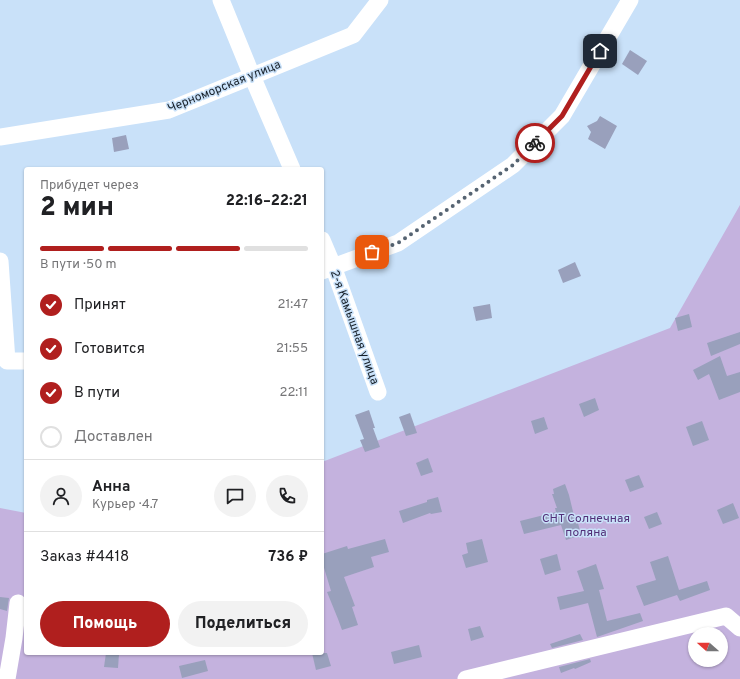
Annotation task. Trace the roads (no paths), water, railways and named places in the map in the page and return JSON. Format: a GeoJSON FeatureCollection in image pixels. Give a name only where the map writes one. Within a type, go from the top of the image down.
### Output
{"type":"FeatureCollection","features":[{"type":"Feature","properties":{"kind":"street"},"geometry":{"type":"LineString","coordinates":[[221,0],[291,167]]}},
{"type":"Feature","properties":{"kind":"street","name":"Черноморская улица"},"geometry":{"type":"LineString","coordinates":[[0,137],[169,110],[353,35],[380,0]]}},
{"type":"Feature","properties":{"kind":"street"},"geometry":{"type":"LineString","coordinates":[[328,268],[398,243],[513,165],[562,116],[630,0]]}},
{"type":"Feature","properties":{"kind":"street","name":"2-я Камышная улица"},"geometry":{"type":"LineString","coordinates":[[324,249],[328,268],[378,392]]}},
{"type":"Feature","properties":{"kind":"street"},"geometry":{"type":"LineString","coordinates":[[0,261],[7,361],[24,361]]}},
{"type":"Feature","properties":{"kind":"street"},"geometry":{"type":"LineString","coordinates":[[7,679],[18,603]]}},
{"type":"Feature","properties":{"kind":"street"},"geometry":{"type":"LineString","coordinates":[[466,679],[726,616],[740,628]]}},
{"type":"Feature","properties":{"kind":"park label","name":"СНТ Солнечная поляна"},"geometry":{"type":"Point","coordinates":[586,525]}}]}
